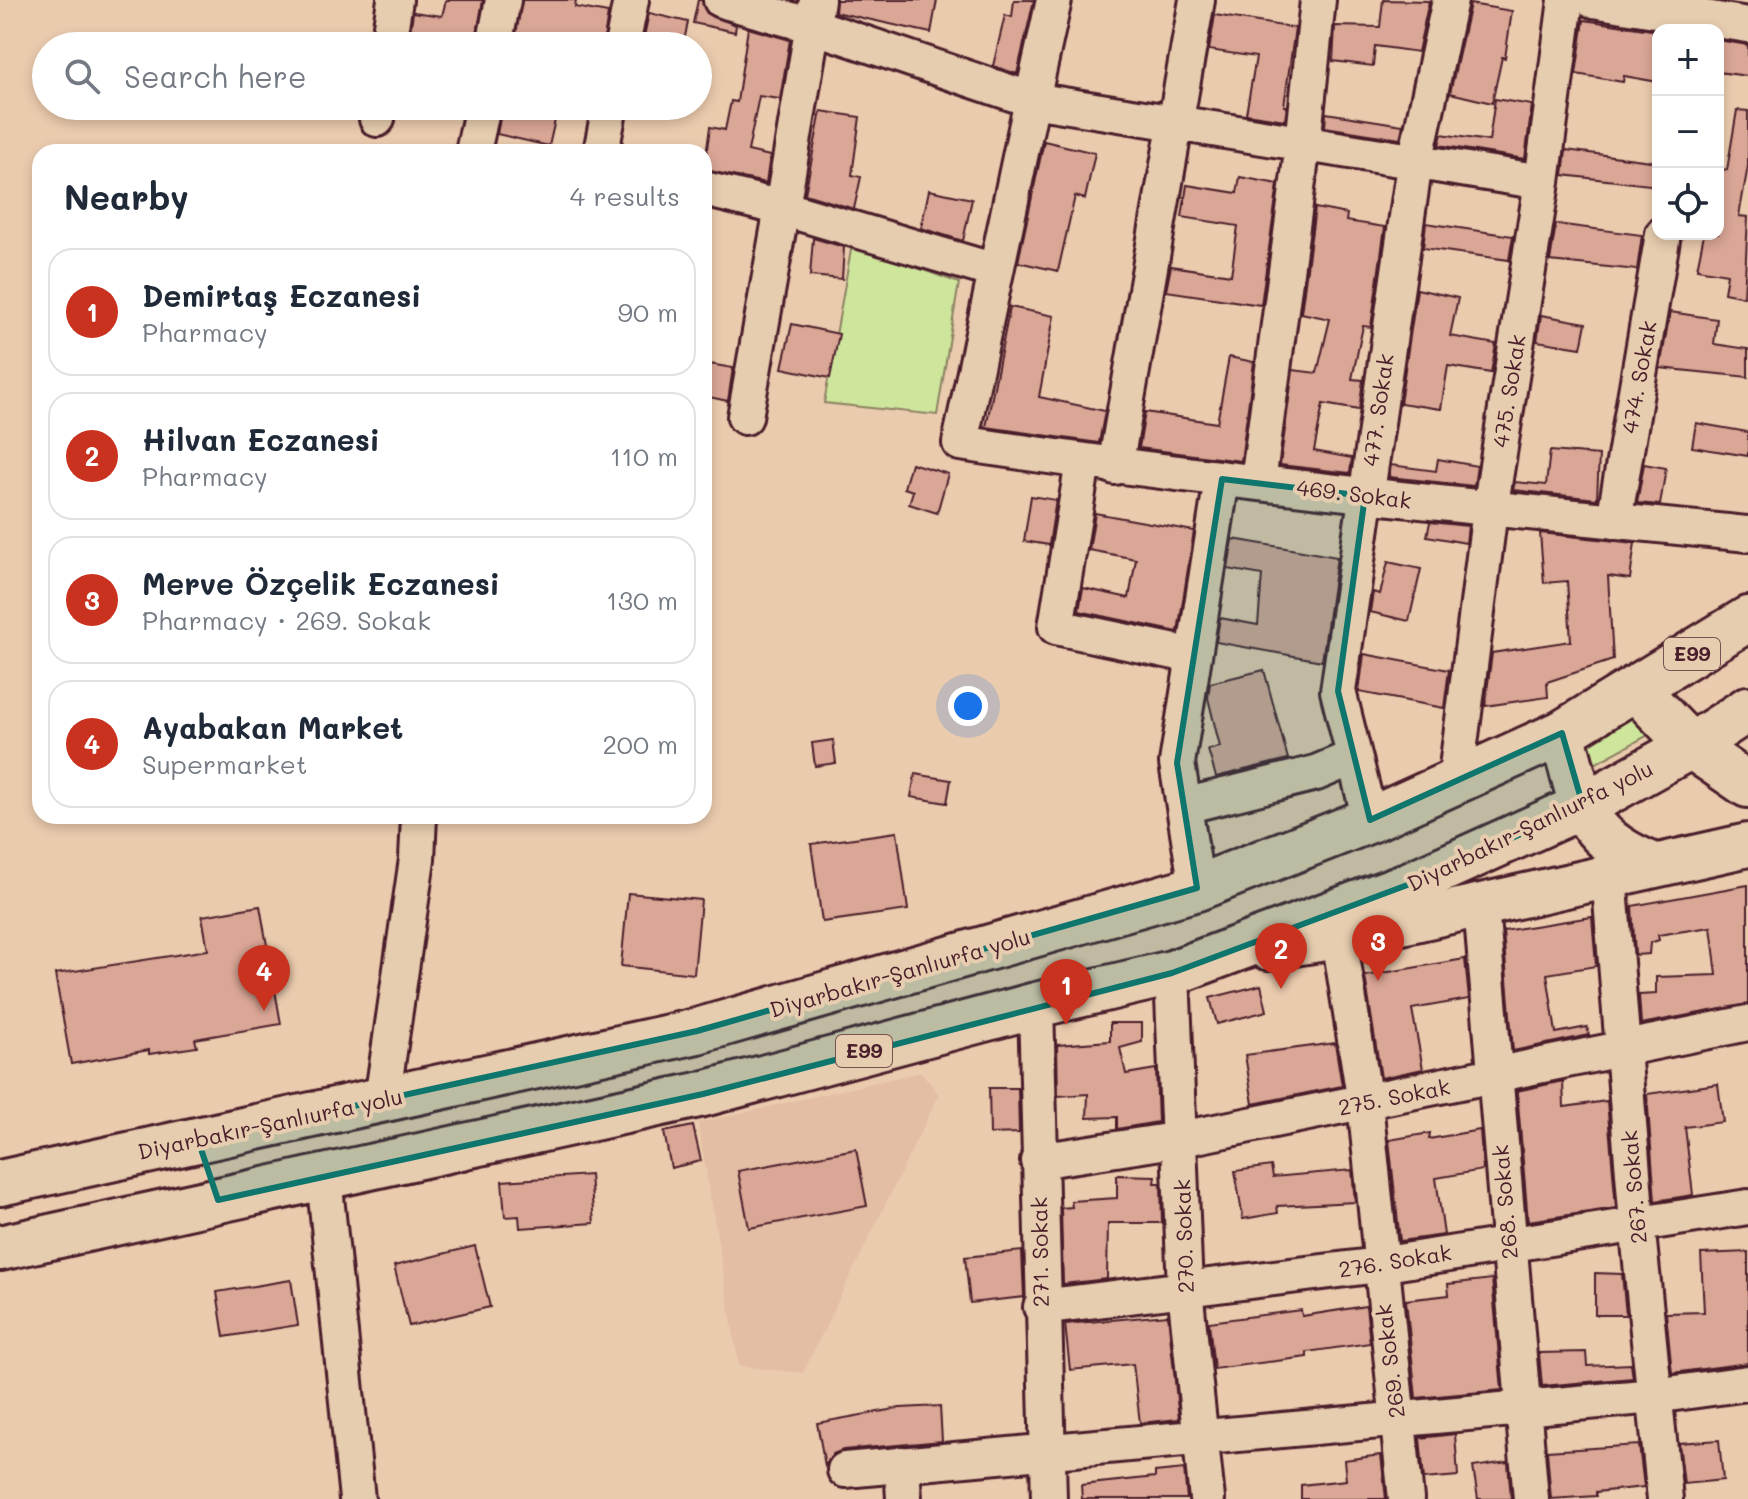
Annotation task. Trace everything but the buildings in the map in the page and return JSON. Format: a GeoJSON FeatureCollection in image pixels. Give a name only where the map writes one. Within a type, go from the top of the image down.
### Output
{"type":"FeatureCollection","features":[{"type":"Feature","properties":{"kind":"highway","name":"Diyarbakır-Şanlıurfa yolu"},"geometry":{"type":"LineString","coordinates":[[0,1183],[697,1031],[1197,888],[1370,820],[1562,733],[1748,619]]}},
{"type":"Feature","properties":{"kind":"highway"},"geometry":{"type":"LineString","coordinates":[[1635,688],[1691,746],[1748,785]]}},
{"type":"Feature","properties":{"kind":"highway","name":"Diyarbakır-Şanlıurfa yolu"},"geometry":{"type":"LineString","coordinates":[[0,1248],[703,1094],[1190,965],[1410,884],[1583,806],[1691,746],[1748,709]]}},
{"type":"Feature","properties":{"kind":"highway"},"geometry":{"type":"LineString","coordinates":[[1562,733],[1583,806],[1601,837],[1621,853],[1652,865]]}},
{"type":"Feature","properties":{"kind":"highway"},"geometry":{"type":"LineString","coordinates":[[198,1140],[218,1200]]}},
{"type":"Feature","properties":{"kind":"main road"},"geometry":{"type":"LineString","coordinates":[[1190,965],[1339,937],[1748,845]]}},
{"type":"Feature","properties":{"kind":"street"},"geometry":{"type":"LineString","coordinates":[[390,32],[395,0]]}},
{"type":"Feature","properties":{"kind":"street"},"geometry":{"type":"LineString","coordinates":[[497,32],[503,0]]}},
{"type":"Feature","properties":{"kind":"street"},"geometry":{"type":"LineString","coordinates":[[625,32],[631,0]]}},
{"type":"Feature","properties":{"kind":"street"},"geometry":{"type":"LineString","coordinates":[[721,0],[815,13],[1032,100],[1542,182]]}},
{"type":"Feature","properties":{"kind":"street"},"geometry":{"type":"LineString","coordinates":[[712,191],[782,208],[995,271],[1054,0]]}},
{"type":"Feature","properties":{"kind":"street"},"geometry":{"type":"LineString","coordinates":[[1194,656],[1056,627],[1099,464],[1176,125],[1197,0]]}},
{"type":"Feature","properties":{"kind":"street"},"geometry":{"type":"LineString","coordinates":[[1258,482],[1303,144],[1318,0]]}},
{"type":"Feature","properties":{"kind":"street","name":"477. Sokak"},"geometry":{"type":"LineString","coordinates":[[1370,820],[1338,691],[1415,162],[1450,0]]}},
{"type":"Feature","properties":{"kind":"street","name":"475. Sokak"},"geometry":{"type":"LineString","coordinates":[[1455,783],[1490,510],[1542,182],[1566,0]]}},
{"type":"Feature","properties":{"kind":"street"},"geometry":{"type":"LineString","coordinates":[[1595,0],[1695,24]]}},
{"type":"Feature","properties":{"kind":"street"},"geometry":{"type":"LineString","coordinates":[[745,417],[815,13]]}},
{"type":"Feature","properties":{"kind":"street"},"geometry":{"type":"LineString","coordinates":[[1724,25],[1748,25]]}},
{"type":"Feature","properties":{"kind":"street"},"geometry":{"type":"LineString","coordinates":[[475,144],[480,120]]}},
{"type":"Feature","properties":{"kind":"street"},"geometry":{"type":"LineString","coordinates":[[603,144],[607,120]]}},
{"type":"Feature","properties":{"kind":"street","name":"474. Sokak"},"geometry":{"type":"LineString","coordinates":[[1614,521],[1662,240]]}},
{"type":"Feature","properties":{"kind":"street","name":"469. Sokak"},"geometry":{"type":"LineString","coordinates":[[995,271],[960,443],[1099,464],[1365,496],[1748,534]]}},
{"type":"Feature","properties":{"kind":"street"},"geometry":{"type":"LineString","coordinates":[[1197,888],[1177,763],[1222,479]]}},
{"type":"Feature","properties":{"kind":"street"},"geometry":{"type":"LineString","coordinates":[[1184,806],[1316,773],[1354,757]]}},
{"type":"Feature","properties":{"kind":"street"},"geometry":{"type":"LineString","coordinates":[[382,1100],[417,859],[419,824]]}},
{"type":"Feature","properties":{"kind":"street","name":"267. Sokak"},"geometry":{"type":"LineString","coordinates":[[1609,875],[1637,1223],[1665,1499]]}},
{"type":"Feature","properties":{"kind":"street","name":"268. Sokak"},"geometry":{"type":"LineString","coordinates":[[1481,906],[1531,1499]]}},
{"type":"Feature","properties":{"kind":"street","name":"269. Sokak"},"geometry":{"type":"LineString","coordinates":[[1339,937],[1365,1103],[1379,1265],[1406,1499]]}},
{"type":"Feature","properties":{"kind":"street","name":"270. Sokak"},"geometry":{"type":"LineString","coordinates":[[1190,965],[1181,1139],[1185,1289],[1207,1499]]}},
{"type":"Feature","properties":{"kind":"street","name":"271. Sokak"},"geometry":{"type":"LineString","coordinates":[[1036,1005],[1041,1307],[1049,1499]]}},
{"type":"Feature","properties":{"kind":"street","name":"275. Sokak"},"geometry":{"type":"LineString","coordinates":[[1038,1161],[1181,1139],[1748,1023]]}},
{"type":"Feature","properties":{"kind":"street"},"geometry":{"type":"LineString","coordinates":[[324,1177],[357,1499]]}},
{"type":"Feature","properties":{"kind":"street","name":"276. Sokak"},"geometry":{"type":"LineString","coordinates":[[1041,1307],[1379,1265],[1748,1207]]}},
{"type":"Feature","properties":{"kind":"street"},"geometry":{"type":"LineString","coordinates":[[845,1470],[1654,1396],[1748,1383]]}},
{"type":"Feature","properties":{"kind":"street"},"geometry":{"type":"LineString","coordinates":[[902,1464],[904,1499]]}},
{"type":"Feature","properties":{"kind":"highlighted area"},"geometry":{"type":"Polygon","coordinates":[[[1222,479],[1365,496],[1338,691],[1370,820],[1562,733],[1583,806],[1410,884],[1172,973],[703,1094],[218,1200],[198,1140],[697,1031],[1197,888],[1177,763],[1222,479]]]}},
{"type":"Feature","properties":{"kind":"shaded area"},"geometry":{"type":"Polygon","coordinates":[[[921,1072],[939,1094],[803,1373],[739,1366],[698,1123],[921,1072]]]}},
{"type":"Feature","properties":{"kind":"green space"},"geometry":{"type":"Polygon","coordinates":[[[852,244],[959,283],[937,415],[824,403],[852,244]]]}},
{"type":"Feature","properties":{"kind":"green space"},"geometry":{"type":"Polygon","coordinates":[[[1614,716],[1638,716],[1654,732],[1591,766],[1584,738],[1614,716]]]}},
{"type":"Feature","properties":{"kind":"place","name":"Merve Özçelik Eczanesi"},"geometry":{"type":"Point","coordinates":[1378,981]}},
{"type":"Feature","properties":{"kind":"place","name":"Hilvan Eczanesi"},"geometry":{"type":"Point","coordinates":[1281,989]}},
{"type":"Feature","properties":{"kind":"place","name":"Ayabakan Market"},"geometry":{"type":"Point","coordinates":[264,1011]}},
{"type":"Feature","properties":{"kind":"place","name":"Demirtaş Eczanesi"},"geometry":{"type":"Point","coordinates":[1066,1025]}}]}
